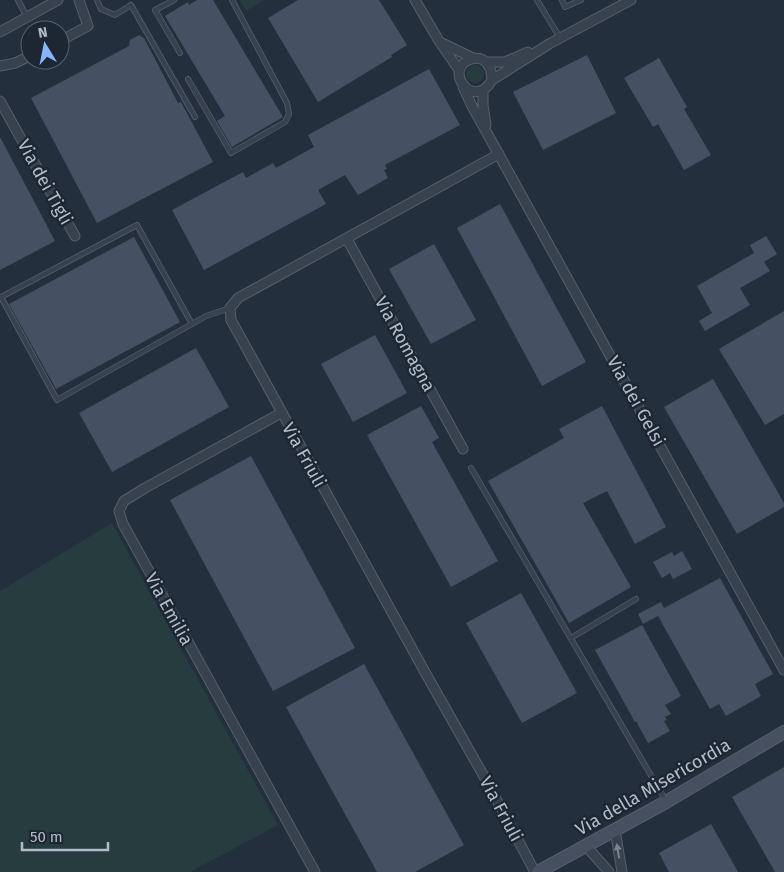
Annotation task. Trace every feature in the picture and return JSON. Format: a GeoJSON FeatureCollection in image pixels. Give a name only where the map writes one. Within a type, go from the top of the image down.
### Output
{"type":"FeatureCollection","features":[{"type":"Feature","properties":{"kind":"street"},"geometry":{"type":"LineString","coordinates":[[0,32],[58,0]]}},
{"type":"Feature","properties":{"kind":"street"},"geometry":{"type":"LineString","coordinates":[[70,35],[88,26],[79,0]]}},
{"type":"Feature","properties":{"kind":"street"},"geometry":{"type":"LineString","coordinates":[[415,0],[459,70]]}},
{"type":"Feature","properties":{"kind":"street"},"geometry":{"type":"LineString","coordinates":[[473,58],[464,62],[459,70],[459,79],[463,87],[476,92],[483,90],[492,80],[618,3],[631,0]]}},
{"type":"Feature","properties":{"kind":"street"},"geometry":{"type":"LineString","coordinates":[[439,41],[473,58],[487,62],[505,62],[549,44]]}},
{"type":"Feature","properties":{"kind":"street"},"geometry":{"type":"LineString","coordinates":[[0,66],[20,61]]}},
{"type":"Feature","properties":{"kind":"street"},"geometry":{"type":"LineString","coordinates":[[487,62],[492,70],[492,80]]}},
{"type":"Feature","properties":{"kind":"street","name":"Via dei Gelsi"},"geometry":{"type":"LineString","coordinates":[[463,87],[784,670]]}},
{"type":"Feature","properties":{"kind":"street"},"geometry":{"type":"LineString","coordinates":[[483,90],[482,105],[487,133]]}},
{"type":"Feature","properties":{"kind":"street","name":"Via dei Tigli"},"geometry":{"type":"LineString","coordinates":[[0,101],[75,236]]}},
{"type":"Feature","properties":{"kind":"street"},"geometry":{"type":"LineString","coordinates":[[230,308],[238,298],[499,154]]}},
{"type":"Feature","properties":{"kind":"street","name":"Via Romagna"},"geometry":{"type":"LineString","coordinates":[[347,239],[463,449]]}},
{"type":"Feature","properties":{"kind":"street","name":"Via Friuli"},"geometry":{"type":"LineString","coordinates":[[230,308],[230,320],[537,872]]}},
{"type":"Feature","properties":{"kind":"street","name":"Via Emilia"},"geometry":{"type":"LineString","coordinates":[[281,413],[145,488],[124,501],[119,511],[123,524],[315,872]]}},
{"type":"Feature","properties":{"kind":"street","name":"Via della Misericordia"},"geometry":{"type":"LineString","coordinates":[[537,872],[666,802],[784,732]]}},
{"type":"Feature","properties":{"kind":"street"},"geometry":{"type":"LineString","coordinates":[[615,830],[622,872]]}},
{"type":"Feature","properties":{"kind":"street"},"geometry":{"type":"LineString","coordinates":[[586,846],[609,872]]}},
{"type":"Feature","properties":{"kind":"lane"},"geometry":{"type":"LineString","coordinates":[[18,0],[27,17]]}},
{"type":"Feature","properties":{"kind":"lane"},"geometry":{"type":"LineString","coordinates":[[97,0],[100,9],[115,15],[131,5],[195,116]]}},
{"type":"Feature","properties":{"kind":"lane"},"geometry":{"type":"LineString","coordinates":[[174,0],[155,10],[180,54]]}},
{"type":"Feature","properties":{"kind":"lane"},"geometry":{"type":"LineString","coordinates":[[188,79],[231,153],[285,122],[289,114],[287,103],[232,0]]}},
{"type":"Feature","properties":{"kind":"lane"},"geometry":{"type":"LineString","coordinates":[[538,0],[560,38]]}},
{"type":"Feature","properties":{"kind":"lane"},"geometry":{"type":"LineString","coordinates":[[562,0],[565,7],[581,0]]}},
{"type":"Feature","properties":{"kind":"lane"},"geometry":{"type":"LineString","coordinates":[[192,324],[137,225],[1,297],[57,400],[192,324],[206,316],[230,308]]}},
{"type":"Feature","properties":{"kind":"lane"},"geometry":{"type":"LineString","coordinates":[[472,468],[666,802]]}},
{"type":"Feature","properties":{"kind":"lane"},"geometry":{"type":"LineString","coordinates":[[571,638],[636,599]]}},
{"type":"Feature","properties":{"kind":"green space"},"geometry":{"type":"Polygon","coordinates":[[[240,0],[264,0],[246,11],[240,0]]]}},
{"type":"Feature","properties":{"kind":"green space"},"geometry":{"type":"Polygon","coordinates":[[[471,65],[479,65],[484,70],[482,81],[471,83],[466,78],[466,70],[471,65]]]}},
{"type":"Feature","properties":{"kind":"green space"},"geometry":{"type":"Polygon","coordinates":[[[112,523],[278,825],[190,872],[0,872],[0,591],[112,523]]]}},
{"type":"Feature","properties":{"kind":"building"},"geometry":{"type":"Polygon","coordinates":[[[197,0],[213,0],[283,117],[232,147],[217,121],[225,116],[165,16],[188,2],[189,5],[197,0]]]}},
{"type":"Feature","properties":{"kind":"building"},"geometry":{"type":"Polygon","coordinates":[[[298,0],[379,0],[407,45],[391,55],[392,57],[318,102],[268,18],[298,0]]]}},
{"type":"Feature","properties":{"kind":"building"},"geometry":{"type":"Polygon","coordinates":[[[139,35],[144,38],[178,103],[181,102],[213,162],[97,223],[31,98],[129,46],[130,40],[139,35]]]}},
{"type":"Feature","properties":{"kind":"building"},"geometry":{"type":"Polygon","coordinates":[[[587,55],[616,113],[543,150],[513,92],[587,55]]]}},
{"type":"Feature","properties":{"kind":"building"},"geometry":{"type":"Polygon","coordinates":[[[659,58],[687,107],[684,109],[711,155],[684,170],[658,124],[653,127],[624,78],[659,58]]]}},
{"type":"Feature","properties":{"kind":"building"},"geometry":{"type":"Polygon","coordinates":[[[429,69],[460,125],[385,165],[387,169],[384,170],[388,178],[358,195],[345,175],[318,190],[326,204],[204,270],[172,210],[243,172],[246,178],[273,163],[276,168],[314,147],[308,135],[429,69]]]}},
{"type":"Feature","properties":{"kind":"building"},"geometry":{"type":"Polygon","coordinates":[[[0,137],[55,241],[0,270],[0,137]]]}},
{"type":"Feature","properties":{"kind":"building"},"geometry":{"type":"Polygon","coordinates":[[[500,204],[586,362],[542,386],[457,228],[500,204]]]}},
{"type":"Feature","properties":{"kind":"building"},"geometry":{"type":"Polygon","coordinates":[[[766,236],[777,254],[764,262],[770,271],[740,288],[750,305],[705,331],[699,321],[712,313],[697,286],[754,253],[750,245],[766,236]]]}},
{"type":"Feature","properties":{"kind":"building"},"geometry":{"type":"Polygon","coordinates":[[[134,237],[180,322],[56,389],[9,304],[134,237]]]}},
{"type":"Feature","properties":{"kind":"building"},"geometry":{"type":"Polygon","coordinates":[[[434,244],[476,320],[431,344],[389,269],[434,244]]]}},
{"type":"Feature","properties":{"kind":"building"},"geometry":{"type":"Polygon","coordinates":[[[784,311],[784,414],[765,425],[719,349],[784,311]]]}},
{"type":"Feature","properties":{"kind":"building"},"geometry":{"type":"Polygon","coordinates":[[[375,335],[407,393],[353,422],[321,364],[375,335]]]}},
{"type":"Feature","properties":{"kind":"building"},"geometry":{"type":"Polygon","coordinates":[[[196,348],[229,407],[112,472],[79,413],[196,348]]]}},
{"type":"Feature","properties":{"kind":"building"},"geometry":{"type":"Polygon","coordinates":[[[713,379],[784,503],[784,507],[737,534],[664,407],[713,379]]]}},
{"type":"Feature","properties":{"kind":"building"},"geometry":{"type":"Polygon","coordinates":[[[421,406],[439,438],[432,442],[498,561],[451,587],[367,435],[421,406]]]}},
{"type":"Feature","properties":{"kind":"building"},"geometry":{"type":"Polygon","coordinates":[[[602,406],[666,527],[635,544],[607,491],[583,503],[631,587],[569,623],[488,481],[564,438],[559,429],[602,406]]]}},
{"type":"Feature","properties":{"kind":"building"},"geometry":{"type":"Polygon","coordinates":[[[251,456],[355,648],[273,691],[170,500],[251,456]]]}},
{"type":"Feature","properties":{"kind":"building"},"geometry":{"type":"Polygon","coordinates":[[[682,551],[692,569],[673,579],[670,573],[662,578],[653,562],[672,552],[674,556],[682,551]]]}},
{"type":"Feature","properties":{"kind":"building"},"geometry":{"type":"Polygon","coordinates":[[[720,578],[773,674],[755,684],[761,696],[726,716],[719,704],[710,709],[658,616],[643,624],[638,614],[661,602],[664,608],[720,578]]]}},
{"type":"Feature","properties":{"kind":"building"},"geometry":{"type":"Polygon","coordinates":[[[521,593],[577,693],[522,723],[466,623],[521,593]]]}},
{"type":"Feature","properties":{"kind":"building"},"geometry":{"type":"Polygon","coordinates":[[[642,625],[681,696],[665,705],[671,714],[665,717],[667,720],[664,721],[670,731],[648,743],[595,650],[642,625]]]}},
{"type":"Feature","properties":{"kind":"building"},"geometry":{"type":"Polygon","coordinates":[[[364,664],[464,845],[415,872],[377,872],[286,707],[364,664]]]}},
{"type":"Feature","properties":{"kind":"building"},"geometry":{"type":"Polygon","coordinates":[[[784,767],[784,872],[775,872],[732,797],[784,767]]]}},
{"type":"Feature","properties":{"kind":"building"},"geometry":{"type":"Polygon","coordinates":[[[711,824],[738,872],[669,872],[659,853],[711,824]]]}}]}
